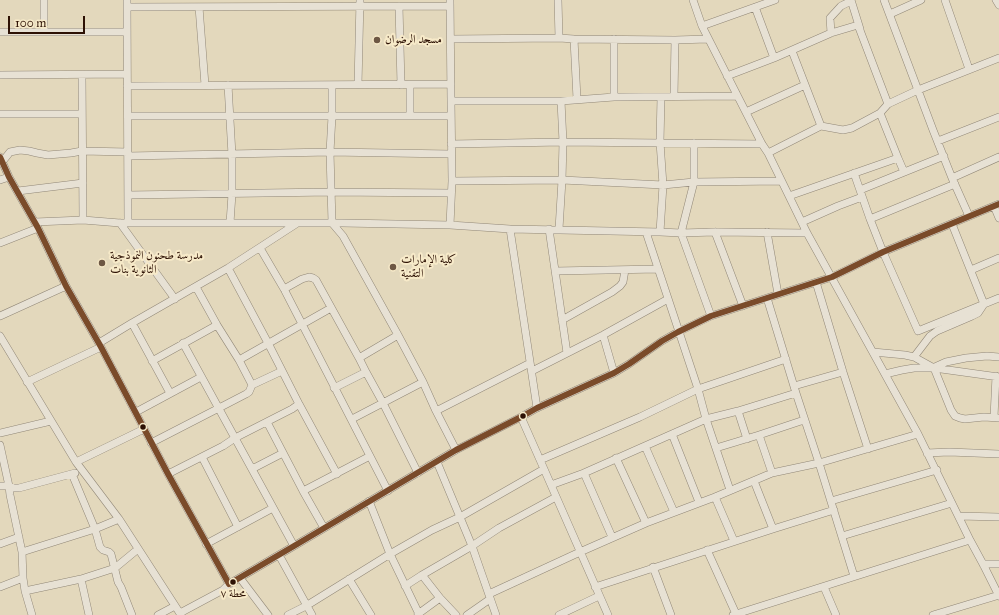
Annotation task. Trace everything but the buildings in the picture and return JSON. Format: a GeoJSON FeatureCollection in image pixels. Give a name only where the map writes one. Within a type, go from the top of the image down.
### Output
{"type":"FeatureCollection","features":[{"type":"Feature","properties":{"kind":"street"},"geometry":{"type":"LineString","coordinates":[[44,0],[44,32]]}},
{"type":"Feature","properties":{"kind":"street"},"geometry":{"type":"LineString","coordinates":[[558,0],[559,38]]}},
{"type":"Feature","properties":{"kind":"street"},"geometry":{"type":"LineString","coordinates":[[693,0],[708,39],[768,153],[807,233],[918,434],[999,596],[933,615]]}},
{"type":"Feature","properties":{"kind":"street"},"geometry":{"type":"LineString","coordinates":[[702,26],[755,7],[764,2],[775,0]]}},
{"type":"Feature","properties":{"kind":"street"},"geometry":{"type":"LineString","coordinates":[[831,33],[830,18],[841,6],[851,0],[858,25],[888,104]]}},
{"type":"Feature","properties":{"kind":"street"},"geometry":{"type":"LineString","coordinates":[[884,0],[938,141],[969,216]]}},
{"type":"Feature","properties":{"kind":"street"},"geometry":{"type":"LineString","coordinates":[[890,14],[921,0]]}},
{"type":"Feature","properties":{"kind":"street"},"geometry":{"type":"LineString","coordinates":[[945,0],[969,69]]}},
{"type":"Feature","properties":{"kind":"street"},"geometry":{"type":"LineString","coordinates":[[128,222],[127,4],[199,7],[246,3],[360,3],[399,6],[450,3],[452,181],[450,225]]}},
{"type":"Feature","properties":{"kind":"street"},"geometry":{"type":"LineString","coordinates":[[358,85],[360,3]]}},
{"type":"Feature","properties":{"kind":"street"},"geometry":{"type":"LineString","coordinates":[[399,6],[401,84]]}},
{"type":"Feature","properties":{"kind":"street"},"geometry":{"type":"LineString","coordinates":[[199,7],[204,85]]}},
{"type":"Feature","properties":{"kind":"street"},"geometry":{"type":"LineString","coordinates":[[755,7],[774,58]]}},
{"type":"Feature","properties":{"kind":"street"},"geometry":{"type":"LineString","coordinates":[[727,76],[792,51],[831,33],[858,25]]}},
{"type":"Feature","properties":{"kind":"street"},"geometry":{"type":"LineString","coordinates":[[0,32],[127,32]]}},
{"type":"Feature","properties":{"kind":"street"},"geometry":{"type":"LineString","coordinates":[[451,39],[708,39]]}},
{"type":"Feature","properties":{"kind":"street"},"geometry":{"type":"LineString","coordinates":[[574,39],[577,99]]}},
{"type":"Feature","properties":{"kind":"street"},"geometry":{"type":"LineString","coordinates":[[614,39],[614,97]]}},
{"type":"Feature","properties":{"kind":"street"},"geometry":{"type":"LineString","coordinates":[[674,96],[675,40]]}},
{"type":"Feature","properties":{"kind":"street"},"geometry":{"type":"LineString","coordinates":[[792,51],[821,126]]}},
{"type":"Feature","properties":{"kind":"street"},"geometry":{"type":"LineString","coordinates":[[768,153],[821,126],[843,130],[852,128],[880,114],[888,104],[918,90],[999,58]]}},
{"type":"Feature","properties":{"kind":"street"},"geometry":{"type":"LineString","coordinates":[[1,72],[127,74]]}},
{"type":"Feature","properties":{"kind":"street"},"geometry":{"type":"LineString","coordinates":[[82,74],[83,220]]}},
{"type":"Feature","properties":{"kind":"street"},"geometry":{"type":"LineString","coordinates":[[410,84],[410,116]]}},
{"type":"Feature","properties":{"kind":"street"},"geometry":{"type":"LineString","coordinates":[[127,86],[451,84]]}},
{"type":"Feature","properties":{"kind":"street"},"geometry":{"type":"LineString","coordinates":[[228,85],[232,155],[230,223]]}},
{"type":"Feature","properties":{"kind":"street"},"geometry":{"type":"LineString","coordinates":[[332,85],[330,152],[332,223],[344,236],[423,382],[456,450]]}},
{"type":"Feature","properties":{"kind":"street"},"geometry":{"type":"LineString","coordinates":[[746,112],[805,85]]}},
{"type":"Feature","properties":{"kind":"street"},"geometry":{"type":"LineString","coordinates":[[451,101],[560,101],[614,97],[738,96]]}},
{"type":"Feature","properties":{"kind":"street"},"geometry":{"type":"LineString","coordinates":[[660,232],[663,185],[660,142],[661,97]]}},
{"type":"Feature","properties":{"kind":"street"},"geometry":{"type":"LineString","coordinates":[[559,229],[562,180],[560,101]]}},
{"type":"Feature","properties":{"kind":"street"},"geometry":{"type":"LineString","coordinates":[[0,114],[82,114]]}},
{"type":"Feature","properties":{"kind":"street"},"geometry":{"type":"LineString","coordinates":[[880,114],[904,172]]}},
{"type":"Feature","properties":{"kind":"street"},"geometry":{"type":"LineString","coordinates":[[128,116],[451,116]]}},
{"type":"Feature","properties":{"kind":"street"},"geometry":{"type":"LineString","coordinates":[[938,141],[999,117]]}},
{"type":"Feature","properties":{"kind":"street"},"geometry":{"type":"LineString","coordinates":[[451,144],[660,142],[694,144],[762,144]]}},
{"type":"Feature","properties":{"kind":"street"},"geometry":{"type":"LineString","coordinates":[[694,144],[694,182],[681,234],[711,316]]}},
{"type":"Feature","properties":{"kind":"street"},"geometry":{"type":"LineString","coordinates":[[229,584],[151,443],[100,345],[66,286],[36,225],[1,160],[10,152],[20,150],[48,155],[82,151],[128,154],[232,155],[330,152],[451,154]]}},
{"type":"Feature","properties":{"kind":"street"},"geometry":{"type":"LineString","coordinates":[[802,222],[838,206],[904,172],[944,156]]}},
{"type":"Feature","properties":{"kind":"street"},"geometry":{"type":"LineString","coordinates":[[870,219],[954,181],[999,157]]}},
{"type":"Feature","properties":{"kind":"street"},"geometry":{"type":"LineString","coordinates":[[789,196],[898,158]]}},
{"type":"Feature","properties":{"kind":"street"},"geometry":{"type":"LineString","coordinates":[[854,173],[883,252],[924,343]]}},
{"type":"Feature","properties":{"kind":"street"},"geometry":{"type":"LineString","coordinates":[[0,180],[9,176]]}},
{"type":"Feature","properties":{"kind":"street"},"geometry":{"type":"LineString","coordinates":[[452,181],[562,180],[663,185],[694,182],[781,181]]}},
{"type":"Feature","properties":{"kind":"street"},"geometry":{"type":"LineString","coordinates":[[18,191],[82,183]]}},
{"type":"Feature","properties":{"kind":"street"},"geometry":{"type":"LineString","coordinates":[[128,195],[331,192],[451,193]]}},
{"type":"Feature","properties":{"kind":"street"},"geometry":{"type":"LineString","coordinates":[[0,336],[2,344],[76,462],[119,519],[180,614],[220,592],[229,584],[456,450],[537,408],[614,373],[662,341],[711,316],[832,278],[883,252],[996,205],[999,218]]}},
{"type":"Feature","properties":{"kind":"street"},"geometry":{"type":"LineString","coordinates":[[0,243],[36,225],[83,220],[120,222],[450,225],[510,229],[559,229],[681,234],[715,232],[807,233]]}},
{"type":"Feature","properties":{"kind":"street"},"geometry":{"type":"LineString","coordinates":[[120,222],[175,299]]}},
{"type":"Feature","properties":{"kind":"street"},"geometry":{"type":"LineString","coordinates":[[27,382],[100,345],[132,323],[228,268],[296,224]]}},
{"type":"Feature","properties":{"kind":"street"},"geometry":{"type":"LineString","coordinates":[[952,224],[984,304]]}},
{"type":"Feature","properties":{"kind":"street"},"geometry":{"type":"LineString","coordinates":[[510,229],[537,408]]}},
{"type":"Feature","properties":{"kind":"street"},"geometry":{"type":"LineString","coordinates":[[549,229],[567,353]]}},
{"type":"Feature","properties":{"kind":"street"},"geometry":{"type":"LineString","coordinates":[[646,232],[730,490]]}},
{"type":"Feature","properties":{"kind":"street"},"geometry":{"type":"LineString","coordinates":[[715,232],[743,306]]}},
{"type":"Feature","properties":{"kind":"street"},"geometry":{"type":"LineString","coordinates":[[767,232],[778,294]]}},
{"type":"Feature","properties":{"kind":"street"},"geometry":{"type":"LineString","coordinates":[[260,248],[284,289],[388,491]]}},
{"type":"Feature","properties":{"kind":"street"},"geometry":{"type":"LineString","coordinates":[[971,270],[999,258]]}},
{"type":"Feature","properties":{"kind":"street"},"geometry":{"type":"LineString","coordinates":[[228,268],[337,474]]}},
{"type":"Feature","properties":{"kind":"street"},"geometry":{"type":"LineString","coordinates":[[555,271],[658,269]]}},
{"type":"Feature","properties":{"kind":"street"},"geometry":{"type":"LineString","coordinates":[[562,320],[620,286],[623,282],[625,270]]}},
{"type":"Feature","properties":{"kind":"street"},"geometry":{"type":"LineString","coordinates":[[284,289],[302,279],[309,277],[316,280],[383,402],[418,473]]}},
{"type":"Feature","properties":{"kind":"street"},"geometry":{"type":"LineString","coordinates":[[816,282],[868,449]]}},
{"type":"Feature","properties":{"kind":"street"},"geometry":{"type":"LineString","coordinates":[[0,316],[66,286]]}},
{"type":"Feature","properties":{"kind":"street"},"geometry":{"type":"LineString","coordinates":[[196,287],[252,385]]}},
{"type":"Feature","properties":{"kind":"street"},"geometry":{"type":"LineString","coordinates":[[767,298],[854,576]]}},
{"type":"Feature","properties":{"kind":"street"},"geometry":{"type":"LineString","coordinates":[[918,331],[999,298]]}},
{"type":"Feature","properties":{"kind":"street"},"geometry":{"type":"LineString","coordinates":[[532,371],[603,335],[668,299]]}},
{"type":"Feature","properties":{"kind":"street"},"geometry":{"type":"LineString","coordinates":[[914,357],[930,336],[937,331],[978,313],[984,304]]}},
{"type":"Feature","properties":{"kind":"street"},"geometry":{"type":"LineString","coordinates":[[239,360],[331,308]]}},
{"type":"Feature","properties":{"kind":"street"},"geometry":{"type":"LineString","coordinates":[[132,323],[170,393]]}},
{"type":"Feature","properties":{"kind":"street"},"geometry":{"type":"LineString","coordinates":[[152,361],[217,325]]}},
{"type":"Feature","properties":{"kind":"street"},"geometry":{"type":"LineString","coordinates":[[359,358],[398,335]]}},
{"type":"Feature","properties":{"kind":"street"},"geometry":{"type":"LineString","coordinates":[[603,335],[614,373]]}},
{"type":"Feature","properties":{"kind":"street"},"geometry":{"type":"LineString","coordinates":[[183,343],[294,546]]}},
{"type":"Feature","properties":{"kind":"street"},"geometry":{"type":"LineString","coordinates":[[873,352],[914,357],[934,368],[951,410],[955,416],[964,419],[996,417],[997,376],[934,368],[914,368],[885,374]]}},
{"type":"Feature","properties":{"kind":"street"},"geometry":{"type":"LineString","coordinates":[[934,368],[946,362],[966,358],[987,356],[999,357]]}},
{"type":"Feature","properties":{"kind":"street"},"geometry":{"type":"LineString","coordinates":[[540,460],[640,417],[698,389],[786,359]]}},
{"type":"Feature","properties":{"kind":"street"},"geometry":{"type":"LineString","coordinates":[[436,411],[530,363]]}},
{"type":"Feature","properties":{"kind":"street"},"geometry":{"type":"LineString","coordinates":[[151,443],[246,394],[249,392],[252,385],[282,371]]}},
{"type":"Feature","properties":{"kind":"street"},"geometry":{"type":"LineString","coordinates":[[334,388],[366,372]]}},
{"type":"Feature","properties":{"kind":"street"},"geometry":{"type":"LineString","coordinates":[[551,485],[584,473],[706,419],[738,411],[843,372]]}},
{"type":"Feature","properties":{"kind":"street"},"geometry":{"type":"LineString","coordinates":[[136,412],[201,377]]}},
{"type":"Feature","properties":{"kind":"street"},"geometry":{"type":"LineString","coordinates":[[352,419],[423,382]]}},
{"type":"Feature","properties":{"kind":"street"},"geometry":{"type":"LineString","coordinates":[[168,474],[223,446],[299,404]]}},
{"type":"Feature","properties":{"kind":"street"},"geometry":{"type":"LineString","coordinates":[[738,411],[747,439]]}},
{"type":"Feature","properties":{"kind":"street"},"geometry":{"type":"LineString","coordinates":[[521,417],[608,615]]}},
{"type":"Feature","properties":{"kind":"street"},"geometry":{"type":"LineString","coordinates":[[716,448],[804,420]]}},
{"type":"Feature","properties":{"kind":"street"},"geometry":{"type":"LineString","coordinates":[[0,433],[51,421]]}},
{"type":"Feature","properties":{"kind":"street"},"geometry":{"type":"LineString","coordinates":[[267,422],[324,528]]}},
{"type":"Feature","properties":{"kind":"street"},"geometry":{"type":"LineString","coordinates":[[76,462],[144,429]]}},
{"type":"Feature","properties":{"kind":"street"},"geometry":{"type":"LineString","coordinates":[[672,434],[699,502]]}},
{"type":"Feature","properties":{"kind":"street"},"geometry":{"type":"LineString","coordinates":[[467,615],[490,597],[580,552],[646,523],[715,497],[772,473],[819,463],[918,434]]}},
{"type":"Feature","properties":{"kind":"street"},"geometry":{"type":"LineString","coordinates":[[759,435],[772,473]]}},
{"type":"Feature","properties":{"kind":"street"},"geometry":{"type":"LineString","coordinates":[[0,445],[22,552],[25,591],[32,615]]}},
{"type":"Feature","properties":{"kind":"street"},"geometry":{"type":"LineString","coordinates":[[645,446],[674,512]]}},
{"type":"Feature","properties":{"kind":"street"},"geometry":{"type":"LineString","coordinates":[[927,453],[949,452],[999,454]]}},
{"type":"Feature","properties":{"kind":"street"},"geometry":{"type":"LineString","coordinates":[[252,469],[284,453]]}},
{"type":"Feature","properties":{"kind":"street"},"geometry":{"type":"LineString","coordinates":[[202,456],[238,526]]}},
{"type":"Feature","properties":{"kind":"street"},"geometry":{"type":"LineString","coordinates":[[303,491],[370,456]]}},
{"type":"Feature","properties":{"kind":"street"},"geometry":{"type":"LineString","coordinates":[[616,458],[646,523]]}},
{"type":"Feature","properties":{"kind":"street"},"geometry":{"type":"LineString","coordinates":[[437,462],[472,546],[496,615]]}},
{"type":"Feature","properties":{"kind":"street"},"geometry":{"type":"LineString","coordinates":[[288,615],[306,606],[432,530],[460,517],[544,469]]}},
{"type":"Feature","properties":{"kind":"street"},"geometry":{"type":"LineString","coordinates":[[0,486],[19,488],[82,470]]}},
{"type":"Feature","properties":{"kind":"street"},"geometry":{"type":"LineString","coordinates":[[831,501],[937,470]]}},
{"type":"Feature","properties":{"kind":"street"},"geometry":{"type":"LineString","coordinates":[[584,473],[612,538]]}},
{"type":"Feature","properties":{"kind":"street"},"geometry":{"type":"LineString","coordinates":[[72,474],[95,529],[100,547],[111,554],[118,582],[132,615]]}},
{"type":"Feature","properties":{"kind":"street"},"geometry":{"type":"LineString","coordinates":[[754,481],[773,529]]}},
{"type":"Feature","properties":{"kind":"street"},"geometry":{"type":"LineString","coordinates":[[405,586],[422,574],[472,546],[499,528],[556,497]]}},
{"type":"Feature","properties":{"kind":"street"},"geometry":{"type":"LineString","coordinates":[[715,497],[734,541]]}},
{"type":"Feature","properties":{"kind":"street"},"geometry":{"type":"LineString","coordinates":[[369,502],[390,554],[418,615],[440,598]]}},
{"type":"Feature","properties":{"kind":"street"},"geometry":{"type":"LineString","coordinates":[[842,536],[952,503]]}},
{"type":"Feature","properties":{"kind":"street"},"geometry":{"type":"LineString","coordinates":[[206,544],[273,508]]}},
{"type":"Feature","properties":{"kind":"street"},"geometry":{"type":"LineString","coordinates":[[595,587],[653,567],[834,510]]}},
{"type":"Feature","properties":{"kind":"street"},"geometry":{"type":"LineString","coordinates":[[958,516],[999,517]]}},
{"type":"Feature","properties":{"kind":"street"},"geometry":{"type":"LineString","coordinates":[[22,552],[95,529],[119,519]]}},
{"type":"Feature","properties":{"kind":"street"},"geometry":{"type":"LineString","coordinates":[[0,544],[19,537]]}},
{"type":"Feature","properties":{"kind":"street"},"geometry":{"type":"LineString","coordinates":[[707,550],[734,614],[970,540]]}},
{"type":"Feature","properties":{"kind":"street"},"geometry":{"type":"LineString","coordinates":[[25,591],[81,579],[115,568],[138,549]]}},
{"type":"Feature","properties":{"kind":"street"},"geometry":{"type":"LineString","coordinates":[[279,555],[312,615]]}},
{"type":"Feature","properties":{"kind":"street"},"geometry":{"type":"LineString","coordinates":[[983,564],[999,564]]}},
{"type":"Feature","properties":{"kind":"street"},"geometry":{"type":"LineString","coordinates":[[653,567],[671,615]]}},
{"type":"Feature","properties":{"kind":"street"},"geometry":{"type":"LineString","coordinates":[[422,574],[440,598],[456,615]]}},
{"type":"Feature","properties":{"kind":"street"},"geometry":{"type":"LineString","coordinates":[[0,587],[23,578]]}},
{"type":"Feature","properties":{"kind":"street"},"geometry":{"type":"LineString","coordinates":[[240,578],[268,615]]}},
{"type":"Feature","properties":{"kind":"street"},"geometry":{"type":"LineString","coordinates":[[81,579],[90,615]]}},
{"type":"Feature","properties":{"kind":"street"},"geometry":{"type":"LineString","coordinates":[[348,580],[371,615]]}},
{"type":"Feature","properties":{"kind":"street"},"geometry":{"type":"LineString","coordinates":[[824,587],[836,615]]}},
{"type":"Feature","properties":{"kind":"street"},"geometry":{"type":"LineString","coordinates":[[559,615],[599,596]]}},
{"type":"Feature","properties":{"kind":"street"},"geometry":{"type":"LineString","coordinates":[[158,615],[175,606]]}},
{"type":"Feature","properties":{"kind":"transit line"},"geometry":{"type":"LineString","coordinates":[[0,157],[9,177],[38,228],[66,286],[101,347],[168,474],[229,584],[456,450],[537,408],[614,373],[678,332],[711,316],[832,277],[883,252],[999,204]]}},
{"type":"Feature","properties":{"kind":"place","name":"مسجد الرضوان"},"geometry":{"type":"Point","coordinates":[377,40]}},
{"type":"Feature","properties":{"kind":"place","name":"مدرسة طحنون النموذجية الثانوية بنات"},"geometry":{"type":"Point","coordinates":[102,263]}},
{"type":"Feature","properties":{"kind":"place","name":"كلية الإمارات التقنية"},"geometry":{"type":"Point","coordinates":[393,267]}},
{"type":"Feature","properties":{"kind":"place","name":"محطة ٧"},"geometry":{"type":"Point","coordinates":[233,582]}}]}
